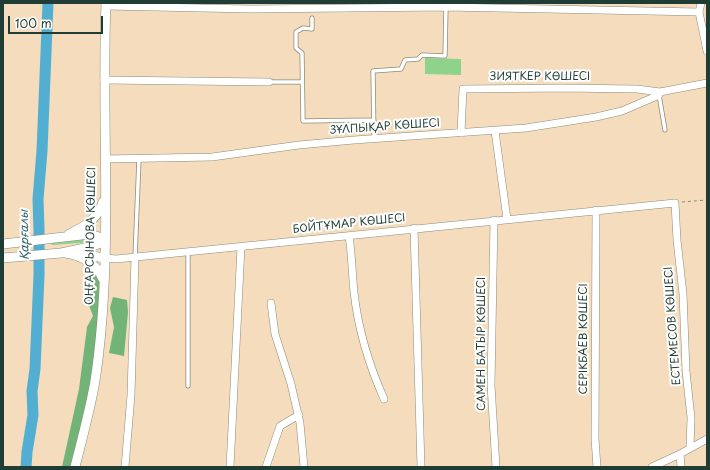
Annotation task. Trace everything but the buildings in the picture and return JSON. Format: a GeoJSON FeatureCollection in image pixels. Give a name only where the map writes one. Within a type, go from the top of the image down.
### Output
{"type":"FeatureCollection","features":[{"type":"Feature","properties":{"kind":"main road","name":"ОҢҒАРСЫНОВА КӨШЕСІ"},"geometry":{"type":"LineString","coordinates":[[75,467],[95,382],[104,281],[104,80],[106,4]]}},
{"type":"Feature","properties":{"kind":"main road"},"geometry":{"type":"LineString","coordinates":[[55,238],[70,234],[94,219],[101,209],[105,195]]}},
{"type":"Feature","properties":{"kind":"main road"},"geometry":{"type":"LineString","coordinates":[[3,244],[90,234],[105,239]]}},
{"type":"Feature","properties":{"kind":"main road"},"geometry":{"type":"LineString","coordinates":[[3,258],[62,253],[90,247],[105,239]]}},
{"type":"Feature","properties":{"kind":"main road"},"geometry":{"type":"LineString","coordinates":[[62,253],[105,258]]}},
{"type":"Feature","properties":{"kind":"main road"},"geometry":{"type":"LineString","coordinates":[[62,253],[86,260],[95,266],[100,272],[104,281]]}},
{"type":"Feature","properties":{"kind":"street"},"geometry":{"type":"LineString","coordinates":[[701,3],[699,12],[707,51]]}},
{"type":"Feature","properties":{"kind":"street"},"geometry":{"type":"LineString","coordinates":[[106,4],[250,9],[392,5],[699,12]]}},
{"type":"Feature","properties":{"kind":"street"},"geometry":{"type":"LineString","coordinates":[[104,80],[270,82]]}},
{"type":"Feature","properties":{"kind":"street"},"geometry":{"type":"LineString","coordinates":[[660,93],[707,83]]}},
{"type":"Feature","properties":{"kind":"street","name":"ЗИЯТКЕР КӨШЕСІ"},"geometry":{"type":"LineString","coordinates":[[461,133],[463,89],[637,89],[660,93]]}},
{"type":"Feature","properties":{"kind":"street","name":"ЗҰЛПЫҚАР КӨШЕСІ"},"geometry":{"type":"LineString","coordinates":[[105,160],[212,157],[299,145],[461,133],[555,124],[622,111],[660,93]]}},
{"type":"Feature","properties":{"kind":"street"},"geometry":{"type":"LineString","coordinates":[[495,130],[507,219]]}},
{"type":"Feature","properties":{"kind":"street","name":"БОЙТҰМАР КӨШЕСІ"},"geometry":{"type":"LineString","coordinates":[[105,258],[135,258],[414,228],[675,203]]}},
{"type":"Feature","properties":{"kind":"street","name":"ЕСТЕМЕСОВ КӨШЕСІ"},"geometry":{"type":"LineString","coordinates":[[675,203],[677,240],[683,294],[686,371],[691,418],[690,448]]}},
{"type":"Feature","properties":{"kind":"street","name":"СЕРІКБАЕВ КӨШЕСІ"},"geometry":{"type":"LineString","coordinates":[[596,210],[595,439],[597,467]]}},
{"type":"Feature","properties":{"kind":"street","name":"САМЕН БАТЫР КӨШЕСІ"},"geometry":{"type":"LineString","coordinates":[[494,220],[491,385],[496,467]]}},
{"type":"Feature","properties":{"kind":"street"},"geometry":{"type":"LineString","coordinates":[[414,228],[421,467]]}},
{"type":"Feature","properties":{"kind":"street"},"geometry":{"type":"LineString","coordinates":[[349,236],[358,320],[368,358],[384,399]]}},
{"type":"Feature","properties":{"kind":"street"},"geometry":{"type":"LineString","coordinates":[[230,467],[241,247]]}},
{"type":"Feature","properties":{"kind":"street"},"geometry":{"type":"LineString","coordinates":[[125,467],[131,395],[135,258]]}},
{"type":"Feature","properties":{"kind":"street"},"geometry":{"type":"LineString","coordinates":[[271,303],[275,334],[299,415],[304,467]]}},
{"type":"Feature","properties":{"kind":"street"},"geometry":{"type":"LineString","coordinates":[[266,467],[280,426],[299,415]]}},
{"type":"Feature","properties":{"kind":"street"},"geometry":{"type":"LineString","coordinates":[[652,467],[707,439]]}},
{"type":"Feature","properties":{"kind":"street"},"geometry":{"type":"LineString","coordinates":[[680,454],[681,467]]}},
{"type":"Feature","properties":{"kind":"lane"},"geometry":{"type":"LineString","coordinates":[[374,139],[373,71],[401,69],[405,60],[418,59],[422,55],[445,56],[446,7]]}},
{"type":"Feature","properties":{"kind":"lane"},"geometry":{"type":"LineString","coordinates":[[312,18],[312,28],[303,28],[296,32],[296,48],[302,53],[303,121],[374,120]]}},
{"type":"Feature","properties":{"kind":"lane"},"geometry":{"type":"LineString","coordinates":[[270,82],[302,82]]}},
{"type":"Feature","properties":{"kind":"lane"},"geometry":{"type":"LineString","coordinates":[[660,93],[665,130]]}},
{"type":"Feature","properties":{"kind":"lane"},"geometry":{"type":"LineString","coordinates":[[135,258],[139,159]]}},
{"type":"Feature","properties":{"kind":"lane"},"geometry":{"type":"LineString","coordinates":[[188,252],[188,386]]}},
{"type":"Feature","properties":{"kind":"path"},"geometry":{"type":"LineString","coordinates":[[675,203],[707,200]]}},
{"type":"Feature","properties":{"kind":"green space"},"geometry":{"type":"Polygon","coordinates":[[[425,58],[461,59],[461,75],[425,74],[425,58]]]}},
{"type":"Feature","properties":{"kind":"green space"},"geometry":{"type":"Polygon","coordinates":[[[90,237],[93,242],[52,245],[51,242],[90,237]]]}},
{"type":"Feature","properties":{"kind":"green space"},"geometry":{"type":"Polygon","coordinates":[[[93,269],[100,272],[95,382],[75,467],[62,467],[79,389],[87,327],[93,316],[87,300],[93,269]]]}},
{"type":"Feature","properties":{"kind":"green space"},"geometry":{"type":"Polygon","coordinates":[[[113,297],[127,300],[128,312],[124,356],[109,353],[114,327],[110,308],[113,297]]]}},
{"type":"Feature","properties":{"kind":"waterway","name":"Қарғалы"},"geometry":{"type":"LineString","coordinates":[[26,467],[33,415],[32,391],[35,369],[39,275],[38,199],[42,151],[48,3]]}}]}
